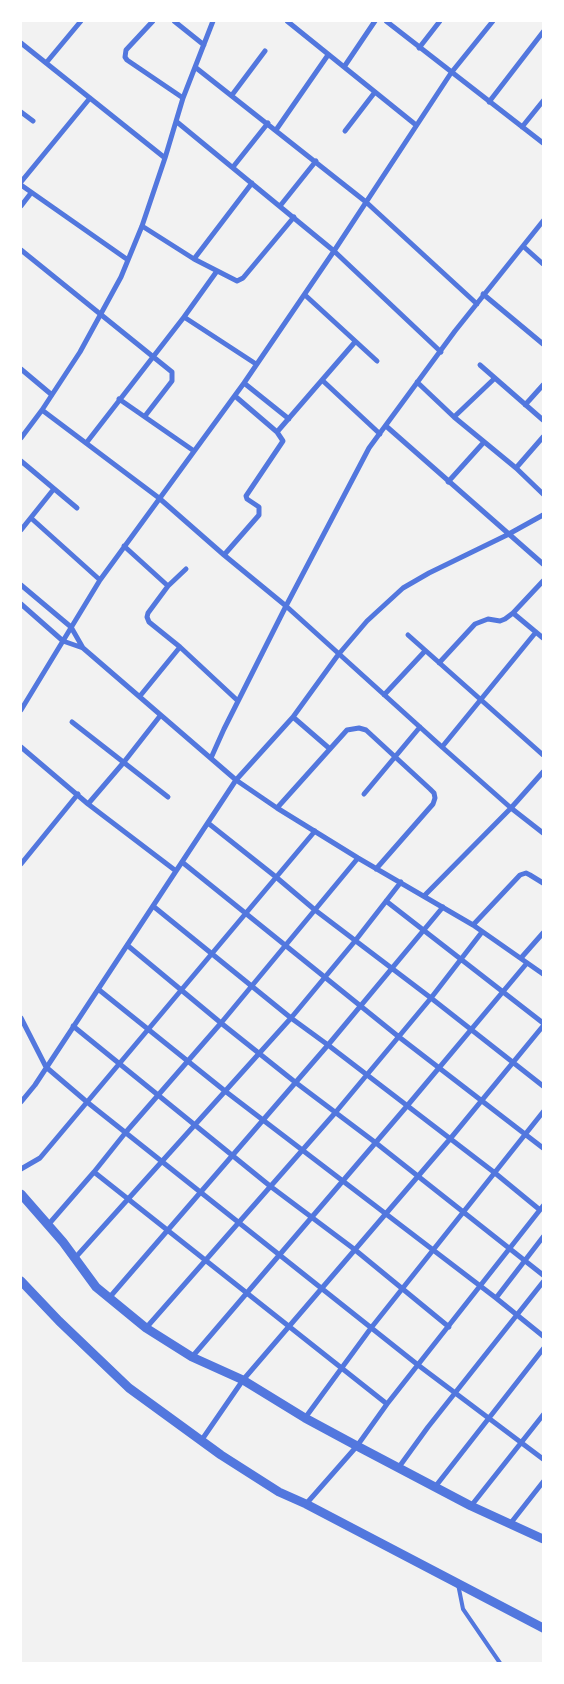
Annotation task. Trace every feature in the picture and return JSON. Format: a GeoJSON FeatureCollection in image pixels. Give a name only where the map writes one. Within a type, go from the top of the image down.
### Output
{"type":"FeatureCollection","features":[{"type":"Feature","properties":{"kind":"street"},"geometry":{"type":"LineString","coordinates":[[46,63],[81,21]]}},
{"type":"Feature","properties":{"kind":"street"},"geometry":{"type":"LineString","coordinates":[[152,21],[126,50],[125,57],[183,98]]}},
{"type":"Feature","properties":{"kind":"street"},"geometry":{"type":"LineString","coordinates":[[174,21],[204,45]]}},
{"type":"Feature","properties":{"kind":"street"},"geometry":{"type":"LineString","coordinates":[[22,437],[52,395],[102,314],[128,260],[166,158],[183,98],[213,21]]}},
{"type":"Feature","properties":{"kind":"street"},"geometry":{"type":"LineString","coordinates":[[288,21],[416,125]]}},
{"type":"Feature","properties":{"kind":"street"},"geometry":{"type":"LineString","coordinates":[[344,67],[375,21]]}},
{"type":"Feature","properties":{"kind":"street"},"geometry":{"type":"LineString","coordinates":[[386,21],[543,144]]}},
{"type":"Feature","properties":{"kind":"street"},"geometry":{"type":"LineString","coordinates":[[419,48],[440,21]]}},
{"type":"Feature","properties":{"kind":"street"},"geometry":{"type":"LineString","coordinates":[[21,710],[100,580],[244,383],[305,295],[451,73],[493,21]]}},
{"type":"Feature","properties":{"kind":"street"},"geometry":{"type":"LineString","coordinates":[[490,102],[543,32]]}},
{"type":"Feature","properties":{"kind":"street"},"geometry":{"type":"LineString","coordinates":[[21,43],[166,158]]}},
{"type":"Feature","properties":{"kind":"street"},"geometry":{"type":"LineString","coordinates":[[232,95],[265,51]]}},
{"type":"Feature","properties":{"kind":"street"},"geometry":{"type":"LineString","coordinates":[[276,130],[328,55]]}},
{"type":"Feature","properties":{"kind":"street"},"geometry":{"type":"LineString","coordinates":[[196,67],[366,202],[477,304]]}},
{"type":"Feature","properties":{"kind":"street"},"geometry":{"type":"LineString","coordinates":[[345,132],[375,92]]}},
{"type":"Feature","properties":{"kind":"street"},"geometry":{"type":"LineString","coordinates":[[90,98],[21,184],[31,193],[128,260]]}},
{"type":"Feature","properties":{"kind":"street"},"geometry":{"type":"LineString","coordinates":[[522,127],[543,101]]}},
{"type":"Feature","properties":{"kind":"street"},"geometry":{"type":"LineString","coordinates":[[21,112],[33,120]]}},
{"type":"Feature","properties":{"kind":"street"},"geometry":{"type":"LineString","coordinates":[[177,122],[294,216],[334,251],[440,352]]}},
{"type":"Feature","properties":{"kind":"street"},"geometry":{"type":"LineString","coordinates":[[233,167],[268,123]]}},
{"type":"Feature","properties":{"kind":"street"},"geometry":{"type":"LineString","coordinates":[[280,206],[316,161]]}},
{"type":"Feature","properties":{"kind":"street"},"geometry":{"type":"LineString","coordinates":[[194,260],[252,183]]}},
{"type":"Feature","properties":{"kind":"street"},"geometry":{"type":"LineString","coordinates":[[21,206],[31,193]]}},
{"type":"Feature","properties":{"kind":"street"},"geometry":{"type":"LineString","coordinates":[[142,226],[194,260],[237,281],[244,278],[294,216]]}},
{"type":"Feature","properties":{"kind":"street"},"geometry":{"type":"LineString","coordinates":[[211,758],[286,606],[369,448],[483,294],[524,247],[543,221]]}},
{"type":"Feature","properties":{"kind":"street"},"geometry":{"type":"LineString","coordinates":[[524,247],[543,264]]}},
{"type":"Feature","properties":{"kind":"street"},"geometry":{"type":"LineString","coordinates":[[21,250],[172,372],[172,381],[145,416]]}},
{"type":"Feature","properties":{"kind":"street"},"geometry":{"type":"LineString","coordinates":[[87,442],[217,271]]}},
{"type":"Feature","properties":{"kind":"street"},"geometry":{"type":"LineString","coordinates":[[483,294],[543,344]]}},
{"type":"Feature","properties":{"kind":"street"},"geometry":{"type":"LineString","coordinates":[[305,295],[377,362]]}},
{"type":"Feature","properties":{"kind":"street"},"geometry":{"type":"LineString","coordinates":[[184,316],[256,364]]}},
{"type":"Feature","properties":{"kind":"street"},"geometry":{"type":"LineString","coordinates":[[278,432],[354,342]]}},
{"type":"Feature","properties":{"kind":"street"},"geometry":{"type":"LineString","coordinates":[[480,365],[543,420]]}},
{"type":"Feature","properties":{"kind":"street"},"geometry":{"type":"LineString","coordinates":[[21,369],[52,395]]}},
{"type":"Feature","properties":{"kind":"street"},"geometry":{"type":"LineString","coordinates":[[454,418],[495,378]]}},
{"type":"Feature","properties":{"kind":"street"},"geometry":{"type":"LineString","coordinates":[[322,380],[380,434]]}},
{"type":"Feature","properties":{"kind":"street"},"geometry":{"type":"LineString","coordinates":[[417,382],[454,418],[516,468],[543,494]]}},
{"type":"Feature","properties":{"kind":"street"},"geometry":{"type":"LineString","coordinates":[[244,383],[289,419]]}},
{"type":"Feature","properties":{"kind":"street"},"geometry":{"type":"LineString","coordinates":[[525,405],[543,384]]}},
{"type":"Feature","properties":{"kind":"street"},"geometry":{"type":"LineString","coordinates":[[224,555],[259,515],[259,507],[247,500],[246,496],[282,444],[283,439],[278,432],[234,396]]}},
{"type":"Feature","properties":{"kind":"street"},"geometry":{"type":"LineString","coordinates":[[120,399],[194,451]]}},
{"type":"Feature","properties":{"kind":"street"},"geometry":{"type":"LineString","coordinates":[[42,410],[159,498],[286,606],[338,655],[511,808],[543,833]]}},
{"type":"Feature","properties":{"kind":"street"},"geometry":{"type":"LineString","coordinates":[[386,426],[543,564]]}},
{"type":"Feature","properties":{"kind":"street"},"geometry":{"type":"LineString","coordinates":[[516,468],[543,437]]}},
{"type":"Feature","properties":{"kind":"street"},"geometry":{"type":"LineString","coordinates":[[448,482],[484,442]]}},
{"type":"Feature","properties":{"kind":"street"},"geometry":{"type":"LineString","coordinates":[[21,461],[53,490],[77,508]]}},
{"type":"Feature","properties":{"kind":"street"},"geometry":{"type":"LineString","coordinates":[[21,530],[53,490]]}},
{"type":"Feature","properties":{"kind":"street"},"geometry":{"type":"LineString","coordinates":[[21,1102],[98,990],[236,780],[293,717],[338,655],[367,622],[403,588],[429,572],[508,535],[543,515]]}},
{"type":"Feature","properties":{"kind":"street"},"geometry":{"type":"LineString","coordinates":[[31,518],[100,580]]}},
{"type":"Feature","properties":{"kind":"street"},"geometry":{"type":"LineString","coordinates":[[124,546],[168,586]]}},
{"type":"Feature","properties":{"kind":"street"},"geometry":{"type":"LineString","coordinates":[[186,569],[168,586],[147,617],[149,622],[180,647],[238,701]]}},
{"type":"Feature","properties":{"kind":"street"},"geometry":{"type":"LineString","coordinates":[[439,663],[475,624],[488,618],[500,621],[513,613],[543,581]]}},
{"type":"Feature","properties":{"kind":"street"},"geometry":{"type":"LineString","coordinates":[[21,585],[71,627],[83,648],[236,780],[277,808],[358,858],[473,925],[543,974]]}},
{"type":"Feature","properties":{"kind":"street"},"geometry":{"type":"LineString","coordinates":[[21,604],[63,641],[83,648]]}},
{"type":"Feature","properties":{"kind":"street"},"geometry":{"type":"LineString","coordinates":[[513,613],[543,638]]}},
{"type":"Feature","properties":{"kind":"street"},"geometry":{"type":"LineString","coordinates":[[442,747],[536,632]]}},
{"type":"Feature","properties":{"kind":"street"},"geometry":{"type":"LineString","coordinates":[[408,635],[543,755]]}},
{"type":"Feature","properties":{"kind":"street"},"geometry":{"type":"LineString","coordinates":[[140,696],[180,647]]}},
{"type":"Feature","properties":{"kind":"street"},"geometry":{"type":"LineString","coordinates":[[384,695],[425,651]]}},
{"type":"Feature","properties":{"kind":"street"},"geometry":{"type":"LineString","coordinates":[[88,804],[160,716]]}},
{"type":"Feature","properties":{"kind":"street"},"geometry":{"type":"LineString","coordinates":[[293,717],[330,750]]}},
{"type":"Feature","properties":{"kind":"street"},"geometry":{"type":"LineString","coordinates":[[72,722],[168,797]]}},
{"type":"Feature","properties":{"kind":"street"},"geometry":{"type":"LineString","coordinates":[[364,794],[420,727]]}},
{"type":"Feature","properties":{"kind":"street"},"geometry":{"type":"LineString","coordinates":[[277,808],[347,730],[359,728],[366,730],[430,788],[435,798],[433,804],[376,869]]}},
{"type":"Feature","properties":{"kind":"street"},"geometry":{"type":"LineString","coordinates":[[21,747],[88,804],[176,871]]}},
{"type":"Feature","properties":{"kind":"street"},"geometry":{"type":"LineString","coordinates":[[424,896],[511,808],[543,772]]}},
{"type":"Feature","properties":{"kind":"street"},"geometry":{"type":"LineString","coordinates":[[21,864],[78,794]]}},
{"type":"Feature","properties":{"kind":"street"},"geometry":{"type":"LineString","coordinates":[[208,823],[315,910],[543,1086]]}},
{"type":"Feature","properties":{"kind":"street"},"geometry":{"type":"LineString","coordinates":[[21,1169],[40,1158],[315,831]]}},
{"type":"Feature","properties":{"kind":"street"},"geometry":{"type":"LineString","coordinates":[[48,1225],[126,1132],[221,1024],[358,858]]}},
{"type":"Feature","properties":{"kind":"street"},"geometry":{"type":"LineString","coordinates":[[182,862],[399,1037],[543,1148]]}},
{"type":"Feature","properties":{"kind":"street"},"geometry":{"type":"LineString","coordinates":[[473,925],[520,875],[526,873],[543,883]]}},
{"type":"Feature","properties":{"kind":"street"},"geometry":{"type":"LineString","coordinates":[[75,1258],[291,1018],[401,882]]}},
{"type":"Feature","properties":{"kind":"street"},"geometry":{"type":"LineString","coordinates":[[200,1441],[243,1380],[385,1212],[450,1139],[543,1024],[386,901]]}},
{"type":"Feature","properties":{"kind":"street"},"geometry":{"type":"LineString","coordinates":[[153,906],[291,1018],[541,1208],[387,1404],[357,1446],[306,1504]]}},
{"type":"Feature","properties":{"kind":"street"},"geometry":{"type":"LineString","coordinates":[[109,1298],[328,1045],[443,907]]}},
{"type":"Feature","properties":{"kind":"street"},"geometry":{"type":"LineString","coordinates":[[146,1328],[335,1113],[462,960],[482,932]]}},
{"type":"Feature","properties":{"kind":"street"},"geometry":{"type":"LineString","coordinates":[[521,958],[543,933]]}},
{"type":"Feature","properties":{"kind":"street"},"geometry":{"type":"LineString","coordinates":[[127,945],[182,989],[221,1024],[464,1211],[508,1249],[543,1275]]}},
{"type":"Feature","properties":{"kind":"street"},"geometry":{"type":"LineString","coordinates":[[192,1357],[408,1106],[527,963]]}},
{"type":"Feature","properties":{"kind":"street"},"geometry":{"type":"LineString","coordinates":[[98,990],[263,1121],[385,1212],[543,1336]]}},
{"type":"Feature","properties":{"kind":"street"},"geometry":{"type":"LineString","coordinates":[[21,1018],[46,1067],[86,1102],[418,1365],[543,1459]]}},
{"type":"Feature","properties":{"kind":"street"},"geometry":{"type":"LineString","coordinates":[[73,1026],[195,1126],[270,1186],[354,1249],[449,1327]]}},
{"type":"Feature","properties":{"kind":"street"},"geometry":{"type":"LineString","coordinates":[[305,1418],[402,1289],[543,1112]]}},
{"type":"Feature","properties":{"kind":"street"},"geometry":{"type":"LineString","coordinates":[[94,1172],[387,1404]]}},
{"type":"Feature","properties":{"kind":"street"},"geometry":{"type":"LineString","coordinates":[[21,1194],[75,1258],[96,1287],[146,1328],[192,1357],[243,1380],[305,1418],[357,1446],[471,1506],[543,1540]]}},
{"type":"Feature","properties":{"kind":"street"},"geometry":{"type":"LineString","coordinates":[[496,1298],[543,1237]]}},
{"type":"Feature","properties":{"kind":"street"},"geometry":{"type":"LineString","coordinates":[[21,1281],[59,1321],[129,1388],[200,1441],[279,1492],[306,1504],[543,1628]]}},
{"type":"Feature","properties":{"kind":"street"},"geometry":{"type":"LineString","coordinates":[[399,1467],[455,1392],[518,1316],[543,1282]]}},
{"type":"Feature","properties":{"kind":"street"},"geometry":{"type":"LineString","coordinates":[[435,1487],[543,1349]]}},
{"type":"Feature","properties":{"kind":"street"},"geometry":{"type":"LineString","coordinates":[[471,1506],[543,1415]]}},
{"type":"Feature","properties":{"kind":"street"},"geometry":{"type":"LineString","coordinates":[[510,1524],[543,1482]]}},
{"type":"Feature","properties":{"kind":"lane"},"geometry":{"type":"LineString","coordinates":[[458,1584],[463,1609],[500,1663]]}}]}
